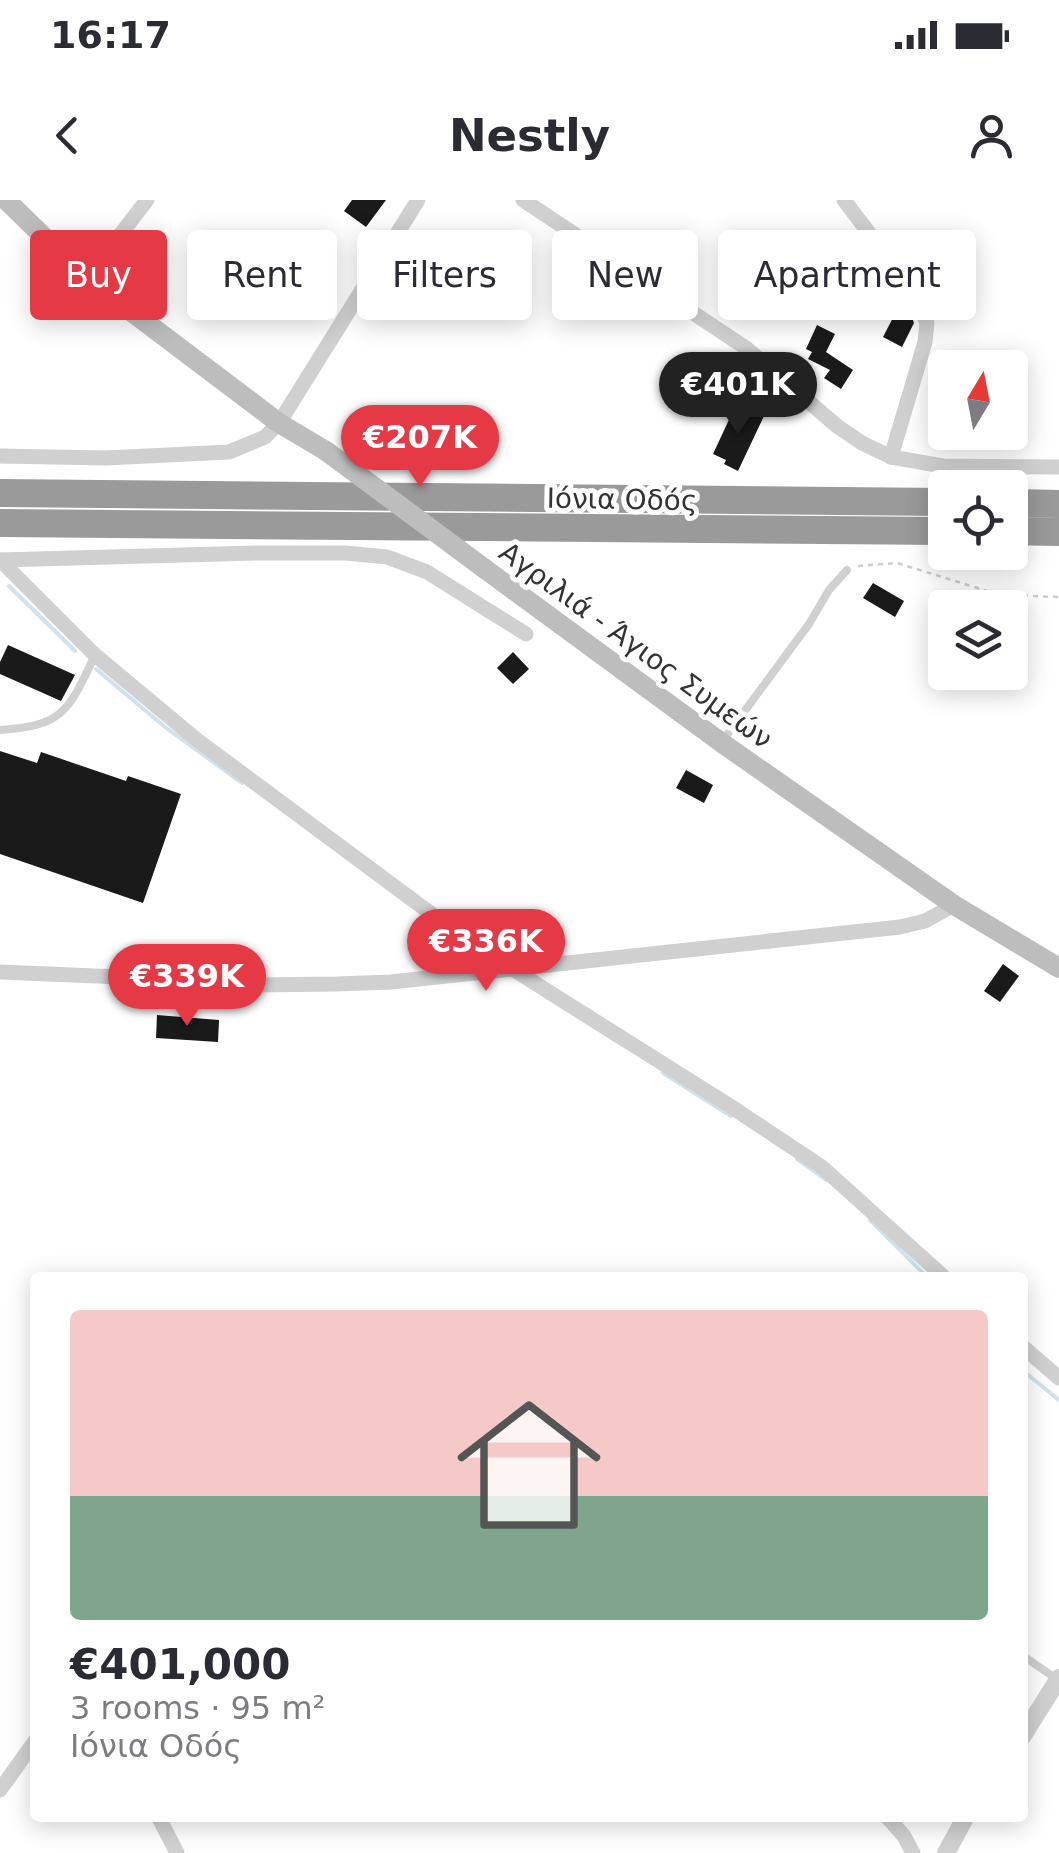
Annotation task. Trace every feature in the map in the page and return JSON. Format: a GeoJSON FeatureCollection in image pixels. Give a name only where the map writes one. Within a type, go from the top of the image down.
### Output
{"type":"FeatureCollection","features":[{"type":"Feature","properties":{"kind":"highway","name":"Ιόνια Οδός"},"geometry":{"type":"LineString","coordinates":[[0,493],[928,502]]}},
{"type":"Feature","properties":{"kind":"highway"},"geometry":{"type":"LineString","coordinates":[[1028,503],[1059,504]]}},
{"type":"Feature","properties":{"kind":"highway","name":"Ιόνια Οδός"},"geometry":{"type":"LineString","coordinates":[[0,523],[928,530]]}},
{"type":"Feature","properties":{"kind":"highway"},"geometry":{"type":"LineString","coordinates":[[888,530],[928,541]]}},
{"type":"Feature","properties":{"kind":"highway"},"geometry":{"type":"LineString","coordinates":[[1028,532],[1059,532]]}},
{"type":"Feature","properties":{"kind":"main road","name":"Αγριλιά - Άγιος Συμεών"},"geometry":{"type":"LineString","coordinates":[[6,200],[37,230]]}},
{"type":"Feature","properties":{"kind":"main road","name":"Αγριλιά - Άγιος Συμεών"},"geometry":{"type":"LineString","coordinates":[[143,320],[722,743],[954,905],[1059,968]]}},
{"type":"Feature","properties":{"kind":"street"},"geometry":{"type":"LineString","coordinates":[[124,230],[147,200]]}},
{"type":"Feature","properties":{"kind":"street"},"geometry":{"type":"LineString","coordinates":[[0,456],[126,458],[229,452],[252,444],[279,423],[418,200]]}},
{"type":"Feature","properties":{"kind":"street"},"geometry":{"type":"LineString","coordinates":[[523,200],[746,348],[837,426],[890,457],[942,466],[1059,467]]}},
{"type":"Feature","properties":{"kind":"street"},"geometry":{"type":"LineString","coordinates":[[844,200],[912,290],[927,323],[925,342],[890,457]]}},
{"type":"Feature","properties":{"kind":"street"},"geometry":{"type":"LineString","coordinates":[[526,634],[427,572],[387,557],[275,553],[0,560],[147,701],[338,846],[468,941],[822,1167],[939,1272]]}},
{"type":"Feature","properties":{"kind":"street"},"geometry":{"type":"LineString","coordinates":[[0,972],[298,986],[391,982],[900,928],[925,921],[954,905]]}},
{"type":"Feature","properties":{"kind":"street"},"geometry":{"type":"LineString","coordinates":[[1028,1351],[1059,1378]]}},
{"type":"Feature","properties":{"kind":"street"},"geometry":{"type":"LineString","coordinates":[[1028,1728],[1058,1679]]}},
{"type":"Feature","properties":{"kind":"street"},"geometry":{"type":"LineString","coordinates":[[0,1790],[30,1748]]}},
{"type":"Feature","properties":{"kind":"street"},"geometry":{"type":"LineString","coordinates":[[161,1822],[177,1853]]}},
{"type":"Feature","properties":{"kind":"street"},"geometry":{"type":"LineString","coordinates":[[892,1822],[913,1853]]}},
{"type":"Feature","properties":{"kind":"street"},"geometry":{"type":"LineString","coordinates":[[946,1853],[963,1822]]}},
{"type":"Feature","properties":{"kind":"lane"},"geometry":{"type":"LineString","coordinates":[[722,743],[847,570]]}},
{"type":"Feature","properties":{"kind":"lane"},"geometry":{"type":"LineString","coordinates":[[0,730],[32,728],[50,722],[76,696],[95,655]]}},
{"type":"Feature","properties":{"kind":"lane"},"geometry":{"type":"LineString","coordinates":[[1028,1659],[1058,1679]]}},
{"type":"Feature","properties":{"kind":"path"},"geometry":{"type":"LineString","coordinates":[[847,570],[860,565],[897,563],[1000,594],[1059,598]]}},
{"type":"Feature","properties":{"kind":"building"},"geometry":{"type":"Polygon","coordinates":[[[352,200],[386,200],[366,227],[344,211],[352,200]]]}},
{"type":"Feature","properties":{"kind":"building"},"geometry":{"type":"Polygon","coordinates":[[[892,320],[913,320],[902,347],[883,337],[892,320]]]}},
{"type":"Feature","properties":{"kind":"building"},"geometry":{"type":"Polygon","coordinates":[[[817,325],[835,334],[826,352],[853,370],[841,389],[824,378],[830,370],[808,359],[812,352],[806,349],[817,325]]]}},
{"type":"Feature","properties":{"kind":"building"},"geometry":{"type":"Polygon","coordinates":[[[750,407],[765,414],[738,471],[713,454],[734,409],[746,415],[750,407]]]}},
{"type":"Feature","properties":{"kind":"building"},"geometry":{"type":"Polygon","coordinates":[[[873,583],[904,601],[895,617],[863,598],[873,583]]]}},
{"type":"Feature","properties":{"kind":"building"},"geometry":{"type":"Polygon","coordinates":[[[8,645],[75,675],[61,701],[0,674],[0,662],[8,645]]]}},
{"type":"Feature","properties":{"kind":"building"},"geometry":{"type":"Polygon","coordinates":[[[513,652],[529,669],[513,684],[497,668],[513,652]]]}},
{"type":"Feature","properties":{"kind":"building"},"geometry":{"type":"Polygon","coordinates":[[[0,751],[37,763],[41,752],[126,781],[128,776],[181,794],[143,903],[0,854],[0,751]]]}},
{"type":"Feature","properties":{"kind":"building"},"geometry":{"type":"Polygon","coordinates":[[[686,770],[713,785],[704,803],[676,788],[686,770]]]}},
{"type":"Feature","properties":{"kind":"building"},"geometry":{"type":"Polygon","coordinates":[[[1003,964],[1019,976],[1000,1002],[984,991],[1003,964]]]}},
{"type":"Feature","properties":{"kind":"building"},"geometry":{"type":"Polygon","coordinates":[[[157,1015],[219,1020],[218,1042],[156,1038],[157,1015]]]}},
{"type":"Feature","properties":{"kind":"waterway"},"geometry":{"type":"LineString","coordinates":[[9,586],[75,651]]}},
{"type":"Feature","properties":{"kind":"waterway"},"geometry":{"type":"LineString","coordinates":[[96,669],[165,727],[242,783]]}},
{"type":"Feature","properties":{"kind":"waterway"},"geometry":{"type":"LineString","coordinates":[[663,1073],[731,1116]]}},
{"type":"Feature","properties":{"kind":"waterway"},"geometry":{"type":"LineString","coordinates":[[797,1159],[826,1180]]}},
{"type":"Feature","properties":{"kind":"waterway"},"geometry":{"type":"LineString","coordinates":[[870,1220],[922,1272]]}},
{"type":"Feature","properties":{"kind":"waterway"},"geometry":{"type":"LineString","coordinates":[[1028,1375],[1059,1400]]}}]}
